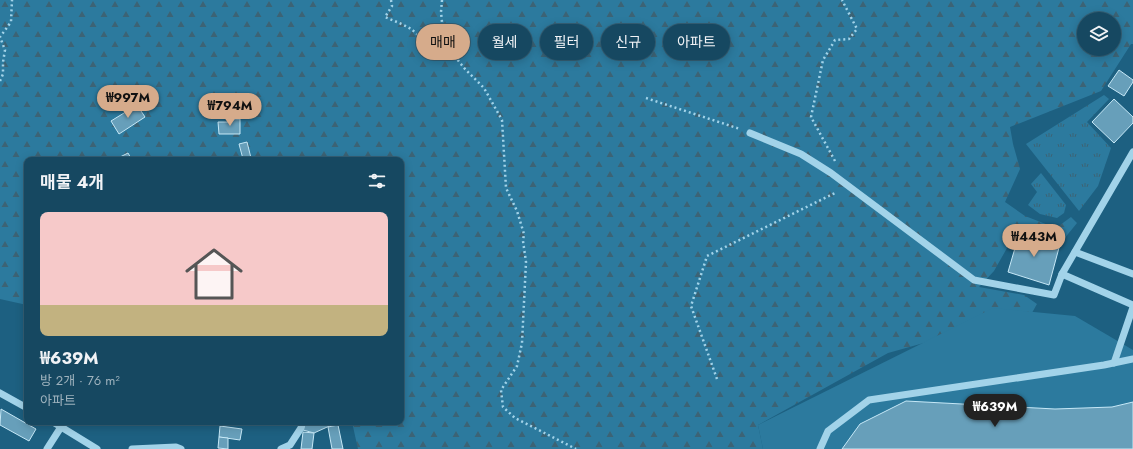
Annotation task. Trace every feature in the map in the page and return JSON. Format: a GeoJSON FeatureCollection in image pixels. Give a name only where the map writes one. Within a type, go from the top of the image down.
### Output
{"type":"FeatureCollection","features":[{"type":"Feature","properties":{"kind":"street"},"geometry":{"type":"LineString","coordinates":[[750,133],[801,154],[850,186],[974,280],[1054,295],[1062,274],[1133,152]]}},
{"type":"Feature","properties":{"kind":"street"},"geometry":{"type":"LineString","coordinates":[[1075,252],[1133,274]]}},
{"type":"Feature","properties":{"kind":"street"},"geometry":{"type":"LineString","coordinates":[[1062,274],[1133,306],[1114,363]]}},
{"type":"Feature","properties":{"kind":"street"},"geometry":{"type":"LineString","coordinates":[[820,449],[828,431],[869,400],[1133,359]]}},
{"type":"Feature","properties":{"kind":"street"},"geometry":{"type":"LineString","coordinates":[[0,393],[24,406]]}},
{"type":"Feature","properties":{"kind":"street"},"geometry":{"type":"LineString","coordinates":[[57,425],[97,449]]}},
{"type":"Feature","properties":{"kind":"street"},"geometry":{"type":"LineString","coordinates":[[281,449],[290,445],[302,425]]}},
{"type":"Feature","properties":{"kind":"street"},"geometry":{"type":"LineString","coordinates":[[47,449],[61,427]]}},
{"type":"Feature","properties":{"kind":"street"},"geometry":{"type":"LineString","coordinates":[[132,449],[176,447],[181,449]]}},
{"type":"Feature","properties":{"kind":"path"},"geometry":{"type":"LineString","coordinates":[[0,81],[3,74],[5,50],[0,37],[10,22],[12,0]]}},
{"type":"Feature","properties":{"kind":"path"},"geometry":{"type":"LineString","coordinates":[[391,0],[392,6],[385,17],[412,30],[416,34]]}},
{"type":"Feature","properties":{"kind":"path"},"geometry":{"type":"LineString","coordinates":[[442,0],[442,24]]}},
{"type":"Feature","properties":{"kind":"path"},"geometry":{"type":"LineString","coordinates":[[838,166],[811,117],[823,60],[835,40],[850,40],[857,29],[842,0]]}},
{"type":"Feature","properties":{"kind":"path"},"geometry":{"type":"LineString","coordinates":[[457,60],[464,69],[484,88],[502,120],[506,188],[517,211],[524,234],[523,241],[526,262],[522,343],[516,366],[501,390],[503,407],[515,418],[576,449]]}},
{"type":"Feature","properties":{"kind":"path"},"geometry":{"type":"LineString","coordinates":[[646,98],[750,133]]}},
{"type":"Feature","properties":{"kind":"path"},"geometry":{"type":"LineString","coordinates":[[717,379],[691,306],[707,256],[850,186]]}},
{"type":"Feature","properties":{"kind":"green space"},"geometry":{"type":"Polygon","coordinates":[[[0,0],[1133,0],[1133,44],[1131,44],[1101,91],[1010,127],[1020,169],[1005,202],[1025,216],[1056,228],[1071,217],[1077,223],[1064,239],[1020,225],[994,271],[979,287],[1024,295],[1037,304],[1029,318],[995,323],[888,353],[758,425],[763,449],[358,449],[353,425],[404,425],[404,157],[24,157],[24,304],[0,299],[0,0]]]}},
{"type":"Feature","properties":{"kind":"green space"},"geometry":{"type":"Polygon","coordinates":[[[1104,95],[1109,99],[1087,122],[1111,148],[1098,186],[1079,211],[1026,144],[1104,95]]]}},
{"type":"Feature","properties":{"kind":"green space"},"geometry":{"type":"Polygon","coordinates":[[[1041,173],[1066,205],[1064,213],[1057,218],[1040,214],[1028,205],[1037,192],[1031,184],[1041,173]]]}},
{"type":"Feature","properties":{"kind":"green space"},"geometry":{"type":"Polygon","coordinates":[[[993,308],[1075,316],[1133,350],[1133,449],[763,449],[758,425],[993,308]]]}},
{"type":"Feature","properties":{"kind":"building"},"geometry":{"type":"Polygon","coordinates":[[[1119,70],[1133,80],[1124,96],[1108,86],[1119,70]]]}},
{"type":"Feature","properties":{"kind":"building"},"geometry":{"type":"Polygon","coordinates":[[[1114,99],[1133,117],[1133,123],[1114,143],[1092,122],[1114,99]]]}},
{"type":"Feature","properties":{"kind":"building"},"geometry":{"type":"Polygon","coordinates":[[[137,105],[145,117],[119,134],[111,121],[137,105]]]}},
{"type":"Feature","properties":{"kind":"building"},"geometry":{"type":"Polygon","coordinates":[[[240,119],[240,134],[219,134],[218,122],[229,122],[229,120],[240,119]]]}},
{"type":"Feature","properties":{"kind":"building"},"geometry":{"type":"Polygon","coordinates":[[[247,142],[251,157],[242,157],[239,144],[247,142]]]}},
{"type":"Feature","properties":{"kind":"building"},"geometry":{"type":"Polygon","coordinates":[[[128,153],[130,157],[120,157],[128,153]]]}},
{"type":"Feature","properties":{"kind":"building"},"geometry":{"type":"Polygon","coordinates":[[[1020,231],[1060,244],[1049,285],[1008,272],[1020,231]]]}},
{"type":"Feature","properties":{"kind":"building"},"geometry":{"type":"Polygon","coordinates":[[[906,401],[1055,409],[1112,407],[1133,402],[1133,449],[842,449],[860,424],[906,401]]]}},
{"type":"Feature","properties":{"kind":"building"},"geometry":{"type":"Polygon","coordinates":[[[1,409],[24,422],[24,425],[29,425],[36,429],[29,441],[0,425],[1,409]]]}},
{"type":"Feature","properties":{"kind":"building"},"geometry":{"type":"Polygon","coordinates":[[[305,425],[332,425],[314,433],[303,430],[305,425]]]}},
{"type":"Feature","properties":{"kind":"building"},"geometry":{"type":"Polygon","coordinates":[[[338,425],[343,449],[332,449],[328,427],[338,425]]]}},
{"type":"Feature","properties":{"kind":"building"},"geometry":{"type":"Polygon","coordinates":[[[220,426],[242,429],[240,440],[219,437],[220,426]]]}},
{"type":"Feature","properties":{"kind":"building"},"geometry":{"type":"Polygon","coordinates":[[[303,432],[314,433],[312,449],[301,449],[303,432]]]}},
{"type":"Feature","properties":{"kind":"building"},"geometry":{"type":"Polygon","coordinates":[[[219,437],[228,438],[228,449],[218,448],[219,437]]]}}]}
